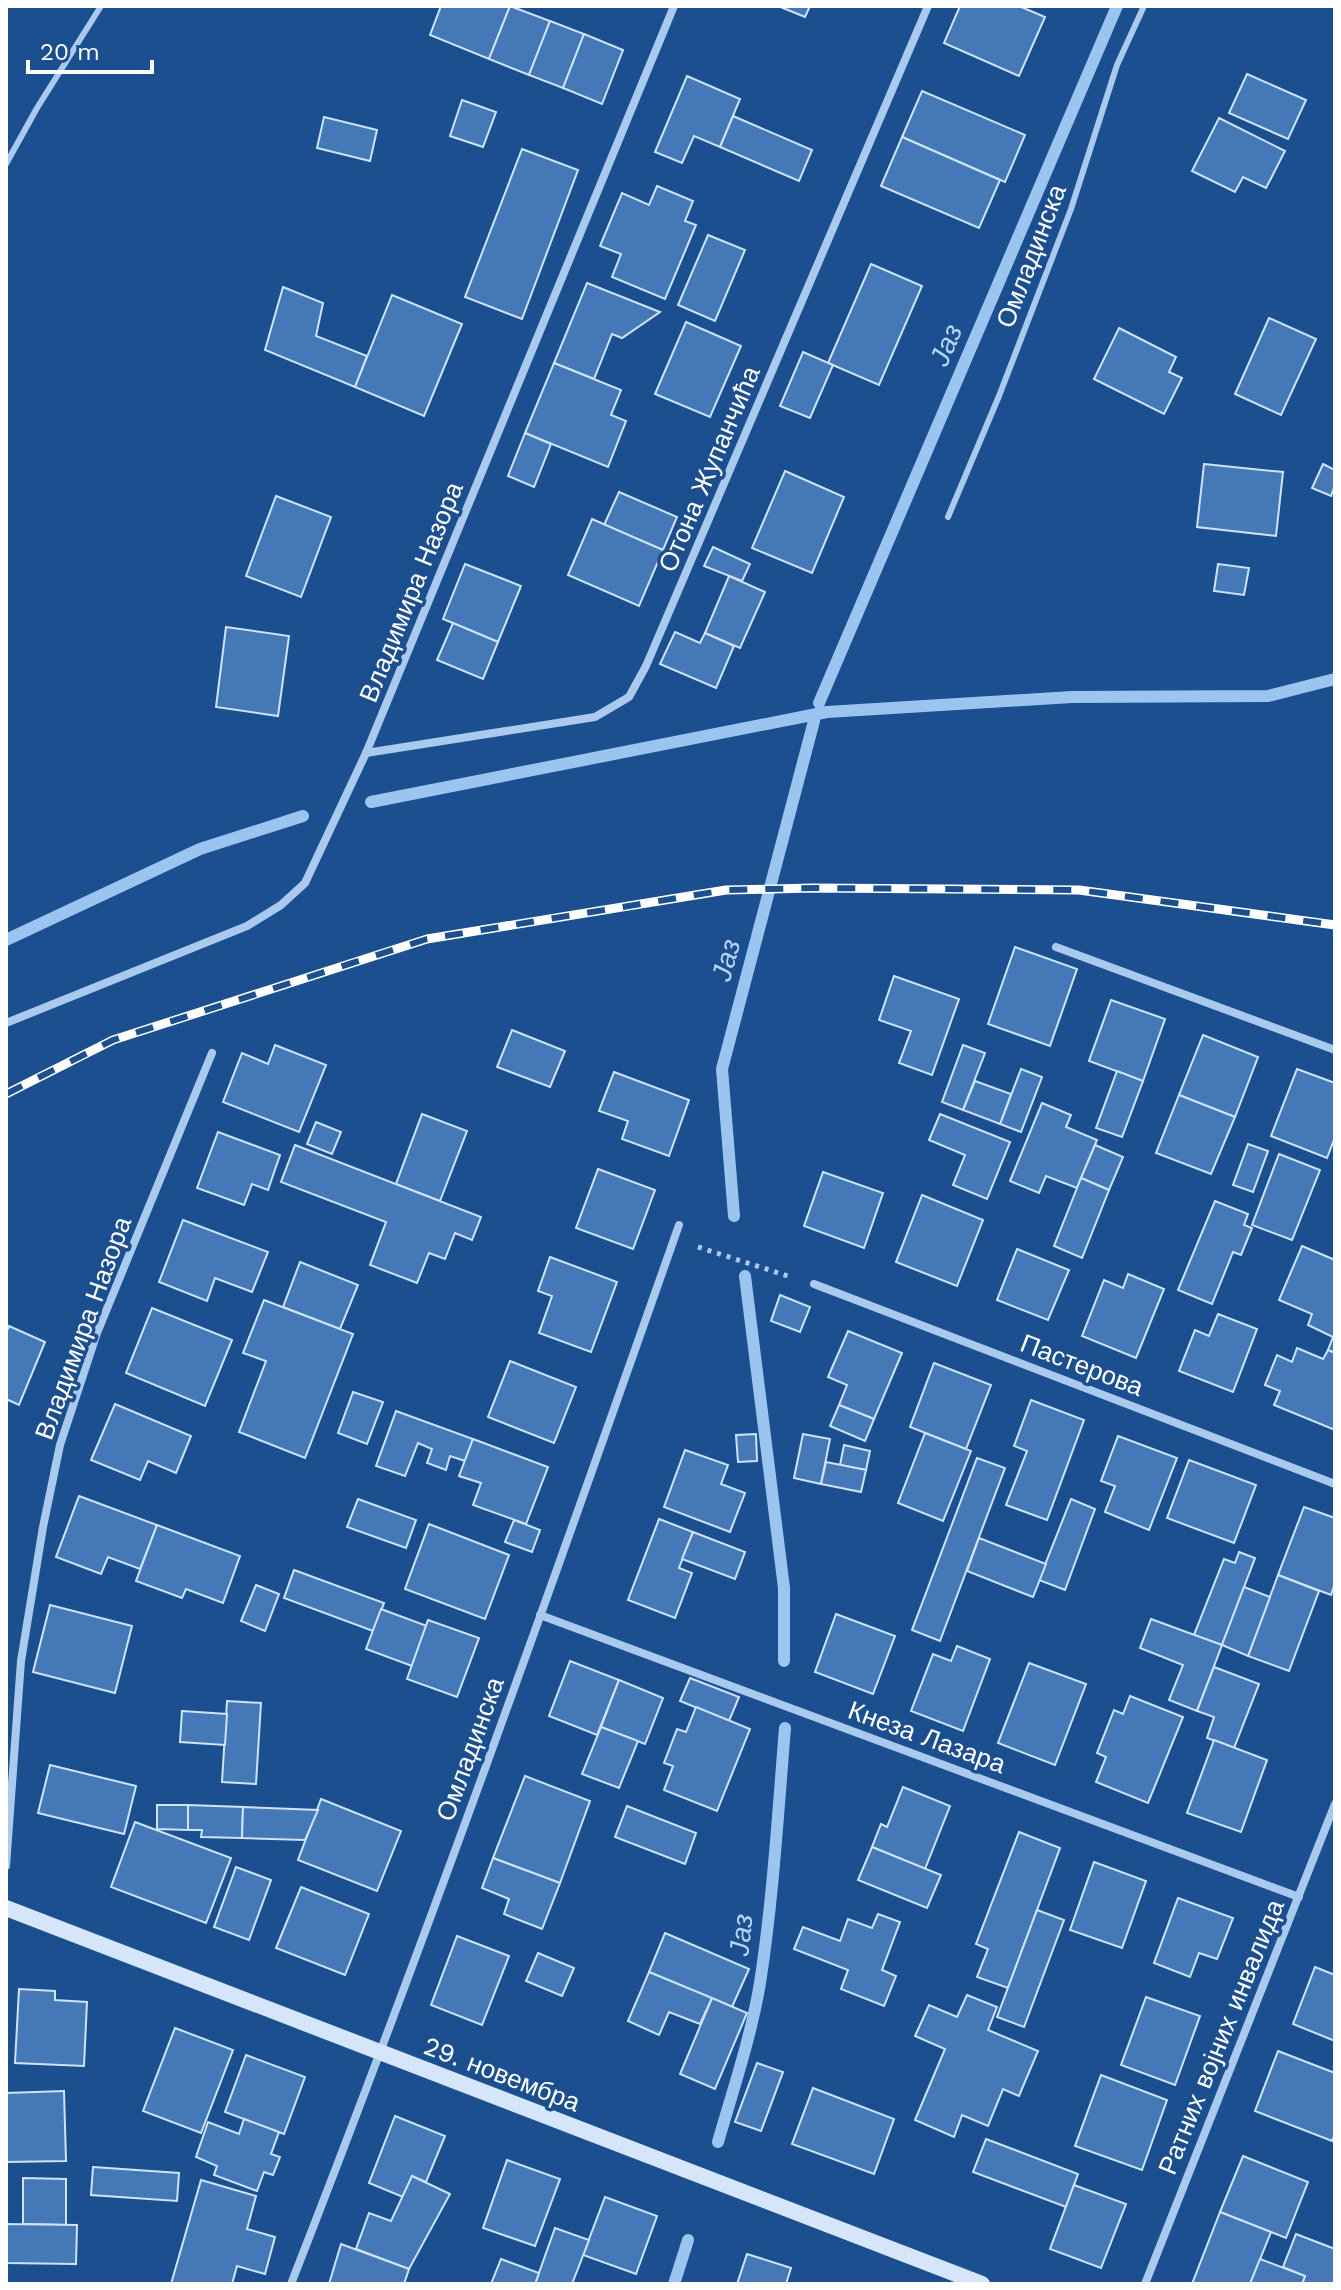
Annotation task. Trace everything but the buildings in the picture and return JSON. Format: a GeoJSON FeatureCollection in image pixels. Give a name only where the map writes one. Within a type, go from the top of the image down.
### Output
{"type":"FeatureCollection","features":[{"type":"Feature","properties":{"kind":"street","name":"Владимира Назора"},"geometry":{"type":"LineString","coordinates":[[6,1023],[247,926],[281,905],[305,883],[366,753],[674,6]]}},
{"type":"Feature","properties":{"kind":"street","name":"Отона Жупанчића"},"geometry":{"type":"LineString","coordinates":[[366,753],[595,717],[629,697],[653,651],[928,6]]}},
{"type":"Feature","properties":{"kind":"street"},"geometry":{"type":"LineString","coordinates":[[1056,947],[1335,1050]]}},
{"type":"Feature","properties":{"kind":"street","name":"Владимира Назора"},"geometry":{"type":"LineString","coordinates":[[6,1866],[21,1661],[60,1445],[97,1333],[212,1053]]}},
{"type":"Feature","properties":{"kind":"street","name":"Омладинска"},"geometry":{"type":"LineString","coordinates":[[291,2284],[380,2053],[679,1225]]}},
{"type":"Feature","properties":{"kind":"street","name":"Пастерова"},"geometry":{"type":"LineString","coordinates":[[814,1284],[1335,1484]]}},
{"type":"Feature","properties":{"kind":"street","name":"Кнеза Лазара"},"geometry":{"type":"LineString","coordinates":[[540,1615],[1299,1897]]}},
{"type":"Feature","properties":{"kind":"street","name":"Ратних војних инвалида"},"geometry":{"type":"LineString","coordinates":[[1145,2284],[1335,1804]]}},
{"type":"Feature","properties":{"kind":"street","name":"29. новембра"},"geometry":{"type":"LineString","coordinates":[[6,1908],[982,2284]]}},
{"type":"Feature","properties":{"kind":"lane"},"geometry":{"type":"LineString","coordinates":[[6,164],[101,6]]}},
{"type":"Feature","properties":{"kind":"lane","name":"Омладинска"},"geometry":{"type":"LineString","coordinates":[[948,517],[999,396],[1071,209],[1117,65],[1144,6]]}},
{"type":"Feature","properties":{"kind":"path"},"geometry":{"type":"LineString","coordinates":[[674,1240],[814,1284]]}},
{"type":"Feature","properties":{"kind":"waterway","name":"Јаз"},"geometry":{"type":"LineString","coordinates":[[819,703],[1117,6]]}},
{"type":"Feature","properties":{"kind":"waterway"},"geometry":{"type":"LineString","coordinates":[[371,802],[827,712],[1072,697],[1268,696],[1335,679]]}},
{"type":"Feature","properties":{"kind":"waterway","name":"Јаз"},"geometry":{"type":"LineString","coordinates":[[734,1216],[722,1069],[814,721]]}},
{"type":"Feature","properties":{"kind":"waterway"},"geometry":{"type":"LineString","coordinates":[[6,940],[200,849],[303,816]]}},
{"type":"Feature","properties":{"kind":"waterway","name":"Јаз"},"geometry":{"type":"LineString","coordinates":[[745,1276],[784,1588],[784,1661]]}},
{"type":"Feature","properties":{"kind":"waterway","name":"Јаз"},"geometry":{"type":"LineString","coordinates":[[718,2142],[747,2043],[760,1983],[772,1888],[785,1728]]}},
{"type":"Feature","properties":{"kind":"waterway","name":"Јаз"},"geometry":{"type":"LineString","coordinates":[[674,2284],[688,2240]]}},
{"type":"Feature","properties":{"kind":"railway"},"geometry":{"type":"LineString","coordinates":[[6,1094],[113,1040],[427,939],[726,890],[1079,890],[1335,925]]}}]}
